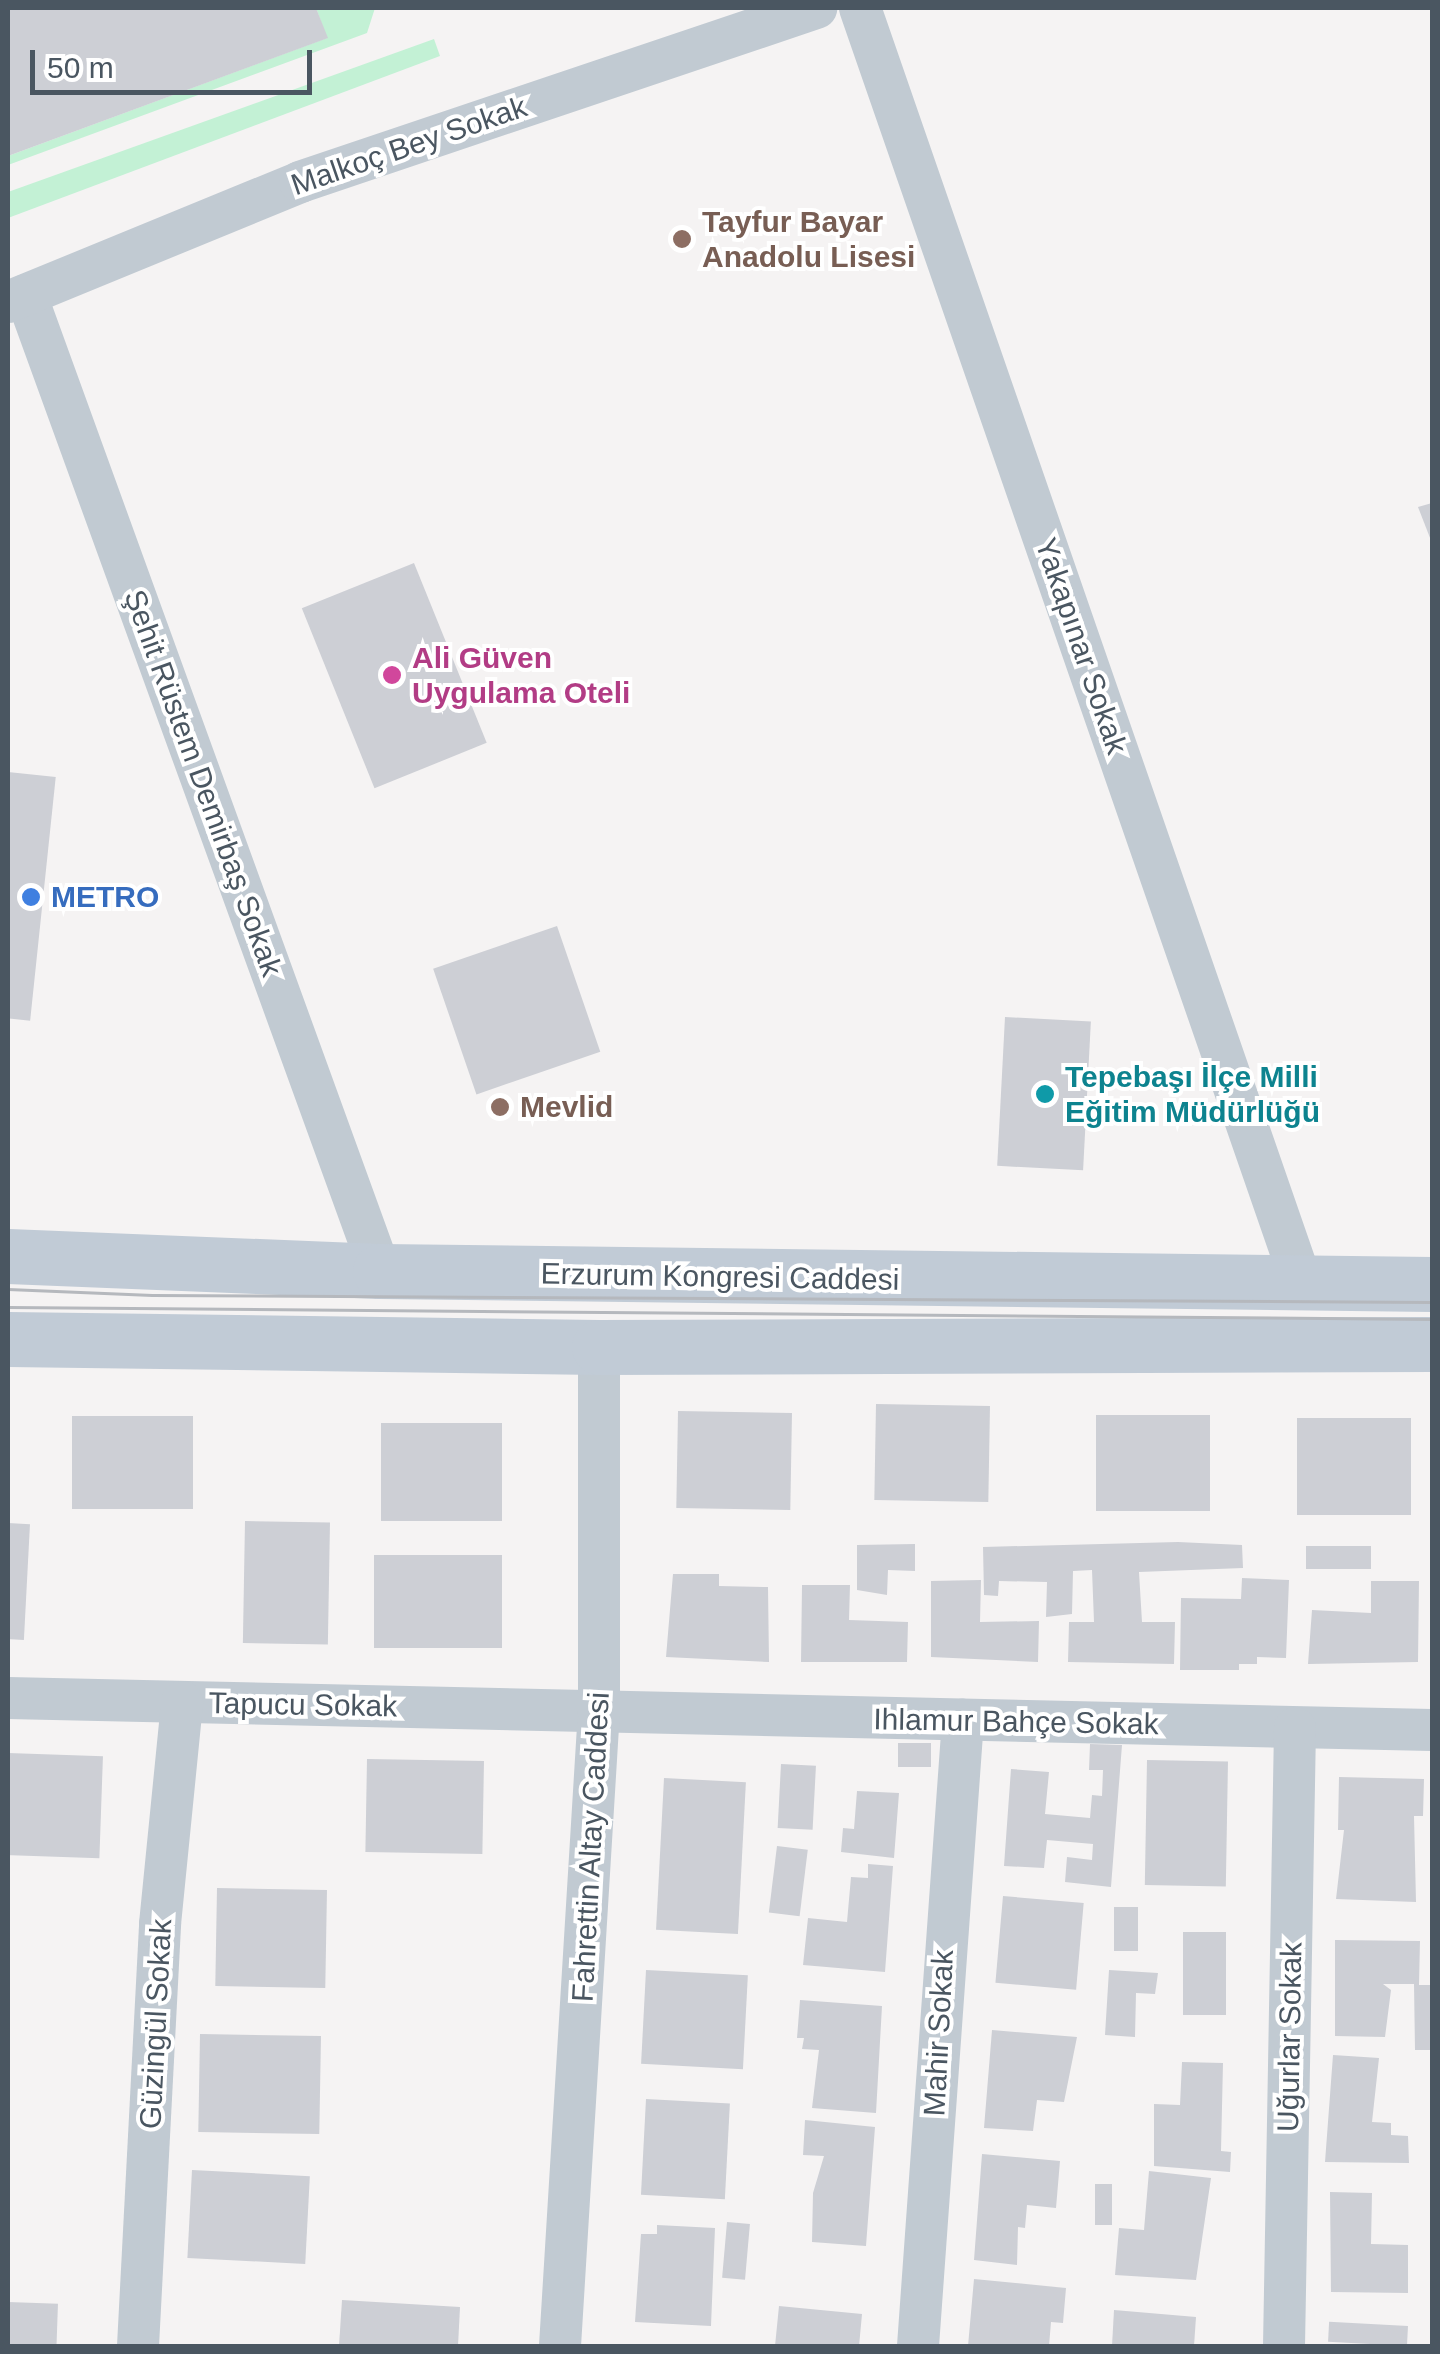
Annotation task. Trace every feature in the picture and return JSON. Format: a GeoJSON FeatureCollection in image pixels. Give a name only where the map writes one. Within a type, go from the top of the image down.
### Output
{"type":"FeatureCollection","features":[{"type":"Feature","properties":{"kind":"main road","name":"Erzurum Kongresi Caddesi"},"geometry":{"type":"LineString","coordinates":[[8,1256],[380,1271],[1432,1284]]}},
{"type":"Feature","properties":{"kind":"main road"},"geometry":{"type":"LineString","coordinates":[[8,1339],[600,1347],[1432,1344]]}},
{"type":"Feature","properties":{"kind":"street","name":"Malkoç Bey Sokak"},"geometry":{"type":"LineString","coordinates":[[16,298],[300,182],[816,8]]}},
{"type":"Feature","properties":{"kind":"street","name":"Yakapınar Sokak"},"geometry":{"type":"LineString","coordinates":[[860,8],[1302,1284]]}},
{"type":"Feature","properties":{"kind":"street","name":"Şehit Rüstem Demirbaş Sokak"},"geometry":{"type":"LineString","coordinates":[[16,298],[380,1271]]}},
{"type":"Feature","properties":{"kind":"street","name":"Fahrettin Altay Caddesi"},"geometry":{"type":"LineString","coordinates":[[560,2346],[599,1712],[600,1347]]}},
{"type":"Feature","properties":{"kind":"street","name":"Tapucu Sokak"},"geometry":{"type":"LineString","coordinates":[[8,1698],[599,1712]]}},
{"type":"Feature","properties":{"kind":"street","name":"Güzingül Sokak"},"geometry":{"type":"LineString","coordinates":[[138,2346],[160,1924],[182,1702]]}},
{"type":"Feature","properties":{"kind":"street","name":"Ihlamur Bahçe Sokak"},"geometry":{"type":"LineString","coordinates":[[599,1712],[1432,1730]]}},
{"type":"Feature","properties":{"kind":"street","name":"Mahir Sokak"},"geometry":{"type":"LineString","coordinates":[[918,2346],[963,1720]]}},
{"type":"Feature","properties":{"kind":"street","name":"Uğurlar Sokak"},"geometry":{"type":"LineString","coordinates":[[1284,2346],[1295,1728]]}},
{"type":"Feature","properties":{"kind":"green space"},"geometry":{"type":"Polygon","coordinates":[[[316,8],[375,8],[367,33],[8,165],[8,156],[327,38],[316,8]]]}},
{"type":"Feature","properties":{"kind":"green space"},"geometry":{"type":"Polygon","coordinates":[[[434,39],[440,56],[8,218],[8,192],[434,39]]]}},
{"type":"Feature","properties":{"kind":"building"},"geometry":{"type":"Polygon","coordinates":[[[8,8],[316,8],[328,38],[8,156],[8,8]]]}},
{"type":"Feature","properties":{"kind":"building"},"geometry":{"type":"Polygon","coordinates":[[[1432,503],[1432,543],[1418,507],[1432,503]]]}},
{"type":"Feature","properties":{"kind":"building","name":"Ali Güven Uygulama Oteli"},"geometry":{"type":"Polygon","coordinates":[[[414,563],[487,743],[374,788],[302,608],[414,563]]]}},
{"type":"Feature","properties":{"kind":"building","name":"METRO"},"geometry":{"type":"Polygon","coordinates":[[[8,772],[56,777],[30,1021],[8,1018],[8,772]]]}},
{"type":"Feature","properties":{"kind":"building"},"geometry":{"type":"Polygon","coordinates":[[[557,926],[600,1052],[476,1094],[433,969],[557,926]]]}},
{"type":"Feature","properties":{"kind":"building","name":"Tepebaşı İlçe Milli Eğitim Müdürlüğü"},"geometry":{"type":"Polygon","coordinates":[[[1005,1017],[1091,1022],[1083,1170],[997,1166],[1005,1017]]]}},
{"type":"Feature","properties":{"kind":"building"},"geometry":{"type":"Polygon","coordinates":[[[876,1404],[990,1406],[988,1502],[874,1500],[876,1404]]]}},
{"type":"Feature","properties":{"kind":"building"},"geometry":{"type":"Polygon","coordinates":[[[678,1411],[792,1413],[790,1510],[676,1508],[678,1411]]]}},
{"type":"Feature","properties":{"kind":"building"},"geometry":{"type":"Polygon","coordinates":[[[1096,1415],[1210,1415],[1210,1511],[1096,1511],[1096,1415]]]}},
{"type":"Feature","properties":{"kind":"building"},"geometry":{"type":"Polygon","coordinates":[[[72,1416],[193,1416],[193,1509],[72,1509],[72,1416]]]}},
{"type":"Feature","properties":{"kind":"building"},"geometry":{"type":"Polygon","coordinates":[[[1297,1418],[1411,1418],[1411,1515],[1297,1515],[1297,1418]]]}},
{"type":"Feature","properties":{"kind":"building"},"geometry":{"type":"Polygon","coordinates":[[[381,1423],[502,1423],[502,1521],[381,1521],[381,1423]]]}},
{"type":"Feature","properties":{"kind":"building"},"geometry":{"type":"Polygon","coordinates":[[[245,1521],[330,1522],[328,1644],[243,1643],[245,1521]]]}},
{"type":"Feature","properties":{"kind":"building"},"geometry":{"type":"Polygon","coordinates":[[[8,1523],[30,1524],[24,1640],[8,1639],[8,1523]]]}},
{"type":"Feature","properties":{"kind":"building"},"geometry":{"type":"Polygon","coordinates":[[[1178,1542],[1242,1545],[1243,1568],[1139,1572],[1142,1622],[1175,1622],[1174,1664],[1068,1662],[1069,1622],[1094,1622],[1092,1570],[1073,1571],[1072,1614],[1046,1617],[1047,1582],[999,1581],[998,1596],[984,1595],[983,1547],[1178,1542]]]}},
{"type":"Feature","properties":{"kind":"building"},"geometry":{"type":"Polygon","coordinates":[[[915,1544],[915,1571],[888,1570],[887,1595],[857,1590],[857,1545],[915,1544]]]}},
{"type":"Feature","properties":{"kind":"building"},"geometry":{"type":"Polygon","coordinates":[[[1306,1546],[1371,1546],[1371,1569],[1306,1569],[1306,1546]]]}},
{"type":"Feature","properties":{"kind":"building"},"geometry":{"type":"Polygon","coordinates":[[[374,1555],[502,1555],[502,1648],[374,1648],[374,1555]]]}},
{"type":"Feature","properties":{"kind":"building"},"geometry":{"type":"Polygon","coordinates":[[[673,1574],[719,1574],[719,1586],[768,1587],[769,1662],[666,1657],[673,1574]]]}},
{"type":"Feature","properties":{"kind":"building"},"geometry":{"type":"Polygon","coordinates":[[[1242,1578],[1289,1580],[1286,1658],[1257,1657],[1257,1664],[1239,1664],[1239,1670],[1180,1670],[1181,1598],[1241,1599],[1242,1578]]]}},
{"type":"Feature","properties":{"kind":"building"},"geometry":{"type":"Polygon","coordinates":[[[981,1580],[980,1622],[1039,1621],[1038,1662],[931,1657],[931,1581],[981,1580]]]}},
{"type":"Feature","properties":{"kind":"building"},"geometry":{"type":"Polygon","coordinates":[[[1371,1581],[1419,1581],[1418,1662],[1308,1664],[1312,1610],[1371,1613],[1371,1581]]]}},
{"type":"Feature","properties":{"kind":"building"},"geometry":{"type":"Polygon","coordinates":[[[802,1585],[850,1585],[849,1620],[908,1622],[907,1662],[801,1662],[802,1585]]]}},
{"type":"Feature","properties":{"kind":"building"},"geometry":{"type":"Polygon","coordinates":[[[898,1743],[931,1743],[931,1767],[898,1767],[898,1743]]]}},
{"type":"Feature","properties":{"kind":"building"},"geometry":{"type":"Polygon","coordinates":[[[1090,1744],[1122,1745],[1111,1887],[1065,1882],[1067,1857],[1092,1860],[1093,1844],[1047,1840],[1044,1868],[1004,1866],[1011,1769],[1049,1772],[1045,1814],[1090,1818],[1092,1795],[1102,1796],[1103,1770],[1089,1770],[1090,1744]]]}},
{"type":"Feature","properties":{"kind":"building"},"geometry":{"type":"Polygon","coordinates":[[[8,1753],[103,1756],[99,1858],[8,1855],[8,1753]]]}},
{"type":"Feature","properties":{"kind":"building"},"geometry":{"type":"Polygon","coordinates":[[[367,1759],[484,1761],[482,1854],[365,1852],[367,1759]]]}},
{"type":"Feature","properties":{"kind":"building"},"geometry":{"type":"Polygon","coordinates":[[[1147,1760],[1228,1761],[1226,1886],[1145,1885],[1147,1760]]]}},
{"type":"Feature","properties":{"kind":"building"},"geometry":{"type":"Polygon","coordinates":[[[781,1764],[816,1766],[813,1830],[778,1828],[781,1764]]]}},
{"type":"Feature","properties":{"kind":"building"},"geometry":{"type":"Polygon","coordinates":[[[1339,1777],[1424,1779],[1423,1816],[1414,1816],[1416,1902],[1336,1899],[1344,1830],[1338,1830],[1339,1777]]]}},
{"type":"Feature","properties":{"kind":"building"},"geometry":{"type":"Polygon","coordinates":[[[664,1778],[746,1782],[738,1934],[656,1930],[664,1778]]]}},
{"type":"Feature","properties":{"kind":"building"},"geometry":{"type":"Polygon","coordinates":[[[857,1791],[899,1793],[894,1858],[841,1852],[843,1828],[854,1829],[857,1791]]]}},
{"type":"Feature","properties":{"kind":"building"},"geometry":{"type":"Polygon","coordinates":[[[777,1846],[808,1850],[800,1916],[769,1913],[777,1846]]]}},
{"type":"Feature","properties":{"kind":"building"},"geometry":{"type":"Polygon","coordinates":[[[868,1864],[893,1866],[885,1972],[803,1965],[808,1918],[847,1922],[851,1877],[868,1878],[868,1864]]]}},
{"type":"Feature","properties":{"kind":"building"},"geometry":{"type":"Polygon","coordinates":[[[217,1888],[327,1890],[325,1988],[215,1986],[217,1888]]]}},
{"type":"Feature","properties":{"kind":"building"},"geometry":{"type":"Polygon","coordinates":[[[1003,1896],[1084,1903],[1076,1990],[995,1983],[1003,1896]]]}},
{"type":"Feature","properties":{"kind":"building"},"geometry":{"type":"Polygon","coordinates":[[[1114,1907],[1138,1907],[1138,1951],[1114,1951],[1114,1907]]]}},
{"type":"Feature","properties":{"kind":"building"},"geometry":{"type":"Polygon","coordinates":[[[1183,1932],[1226,1932],[1226,2015],[1183,2015],[1183,1932]]]}},
{"type":"Feature","properties":{"kind":"building"},"geometry":{"type":"Polygon","coordinates":[[[1335,1940],[1420,1941],[1419,1985],[1432,1985],[1432,2050],[1415,2050],[1414,1984],[1383,1984],[1391,1990],[1385,2037],[1335,2036],[1335,1940]]]}},
{"type":"Feature","properties":{"kind":"building"},"geometry":{"type":"Polygon","coordinates":[[[646,1970],[748,1975],[743,2069],[641,2064],[646,1970]]]}},
{"type":"Feature","properties":{"kind":"building"},"geometry":{"type":"Polygon","coordinates":[[[1109,1970],[1158,1973],[1155,1994],[1136,1993],[1135,2037],[1105,2035],[1109,1970]]]}},
{"type":"Feature","properties":{"kind":"building"},"geometry":{"type":"Polygon","coordinates":[[[800,2000],[882,2006],[876,2113],[812,2108],[819,2050],[802,2049],[804,2038],[797,2038],[800,2000]]]}},
{"type":"Feature","properties":{"kind":"building"},"geometry":{"type":"Polygon","coordinates":[[[992,2030],[1077,2037],[1064,2102],[1037,2100],[1033,2131],[984,2128],[992,2030]]]}},
{"type":"Feature","properties":{"kind":"building"},"geometry":{"type":"Polygon","coordinates":[[[200,2034],[321,2036],[319,2134],[198,2132],[200,2034]]]}},
{"type":"Feature","properties":{"kind":"building"},"geometry":{"type":"Polygon","coordinates":[[[1333,2055],[1379,2058],[1372,2122],[1391,2123],[1391,2135],[1408,2136],[1409,2163],[1325,2162],[1333,2055]]]}},
{"type":"Feature","properties":{"kind":"building"},"geometry":{"type":"Polygon","coordinates":[[[1182,2062],[1223,2063],[1221,2151],[1231,2152],[1230,2172],[1154,2166],[1154,2104],[1180,2105],[1182,2062]]]}},
{"type":"Feature","properties":{"kind":"building"},"geometry":{"type":"Polygon","coordinates":[[[646,2099],[730,2103],[725,2199],[641,2195],[646,2099]]]}},
{"type":"Feature","properties":{"kind":"building"},"geometry":{"type":"Polygon","coordinates":[[[805,2120],[875,2127],[866,2246],[812,2242],[813,2193],[824,2156],[803,2155],[805,2120]]]}},
{"type":"Feature","properties":{"kind":"building"},"geometry":{"type":"Polygon","coordinates":[[[982,2154],[1060,2161],[1056,2208],[1027,2205],[1025,2228],[1018,2227],[1017,2265],[974,2260],[982,2154]]]}},
{"type":"Feature","properties":{"kind":"building"},"geometry":{"type":"Polygon","coordinates":[[[192,2170],[310,2176],[305,2264],[187,2258],[192,2170]]]}},
{"type":"Feature","properties":{"kind":"building"},"geometry":{"type":"Polygon","coordinates":[[[1149,2171],[1211,2178],[1196,2280],[1115,2275],[1119,2228],[1144,2230],[1149,2171]]]}},
{"type":"Feature","properties":{"kind":"building"},"geometry":{"type":"Polygon","coordinates":[[[1095,2184],[1112,2184],[1112,2225],[1095,2225],[1095,2184]]]}},
{"type":"Feature","properties":{"kind":"building"},"geometry":{"type":"Polygon","coordinates":[[[1330,2192],[1372,2193],[1371,2244],[1408,2245],[1408,2293],[1331,2292],[1330,2192]]]}},
{"type":"Feature","properties":{"kind":"building"},"geometry":{"type":"Polygon","coordinates":[[[727,2222],[750,2224],[745,2280],[722,2278],[727,2222]]]}},
{"type":"Feature","properties":{"kind":"building"},"geometry":{"type":"Polygon","coordinates":[[[657,2225],[715,2228],[711,2326],[635,2322],[641,2234],[657,2234],[657,2225]]]}},
{"type":"Feature","properties":{"kind":"building"},"geometry":{"type":"Polygon","coordinates":[[[974,2279],[1066,2288],[1063,2323],[1051,2322],[1049,2346],[968,2346],[974,2279]]]}},
{"type":"Feature","properties":{"kind":"building"},"geometry":{"type":"Polygon","coordinates":[[[342,2300],[460,2307],[458,2346],[339,2346],[342,2300]]]}},
{"type":"Feature","properties":{"kind":"building"},"geometry":{"type":"Polygon","coordinates":[[[8,2302],[58,2304],[56,2346],[8,2346],[8,2302]]]}},
{"type":"Feature","properties":{"kind":"building"},"geometry":{"type":"Polygon","coordinates":[[[779,2306],[862,2314],[859,2346],[775,2346],[779,2306]]]}},
{"type":"Feature","properties":{"kind":"building"},"geometry":{"type":"Polygon","coordinates":[[[1114,2310],[1196,2317],[1194,2346],[1112,2346],[1114,2310]]]}},
{"type":"Feature","properties":{"kind":"building"},"geometry":{"type":"Polygon","coordinates":[[[1329,2322],[1408,2326],[1407,2346],[1328,2342],[1329,2322]]]}},
{"type":"Feature","properties":{"kind":"tram line"},"geometry":{"type":"LineString","coordinates":[[8,1289],[152,1295],[1432,1302]]}},
{"type":"Feature","properties":{"kind":"tram line"},"geometry":{"type":"LineString","coordinates":[[8,1307],[1432,1319]]}},
{"type":"Feature","properties":{"kind":"place","name":"Tayfur Bayar Anadolu Lisesi"},"geometry":{"type":"Point","coordinates":[682,239]}},
{"type":"Feature","properties":{"kind":"place","name":"Ali Güven Uygulama Oteli"},"geometry":{"type":"Point","coordinates":[392,675]}},
{"type":"Feature","properties":{"kind":"place","name":"METRO"},"geometry":{"type":"Point","coordinates":[31,897]}},
{"type":"Feature","properties":{"kind":"place","name":"Tepebaşı İlçe Milli Eğitim Müdürlüğü"},"geometry":{"type":"Point","coordinates":[1045,1094]}},
{"type":"Feature","properties":{"kind":"place","name":"Mevlid"},"geometry":{"type":"Point","coordinates":[500,1107]}}]}
